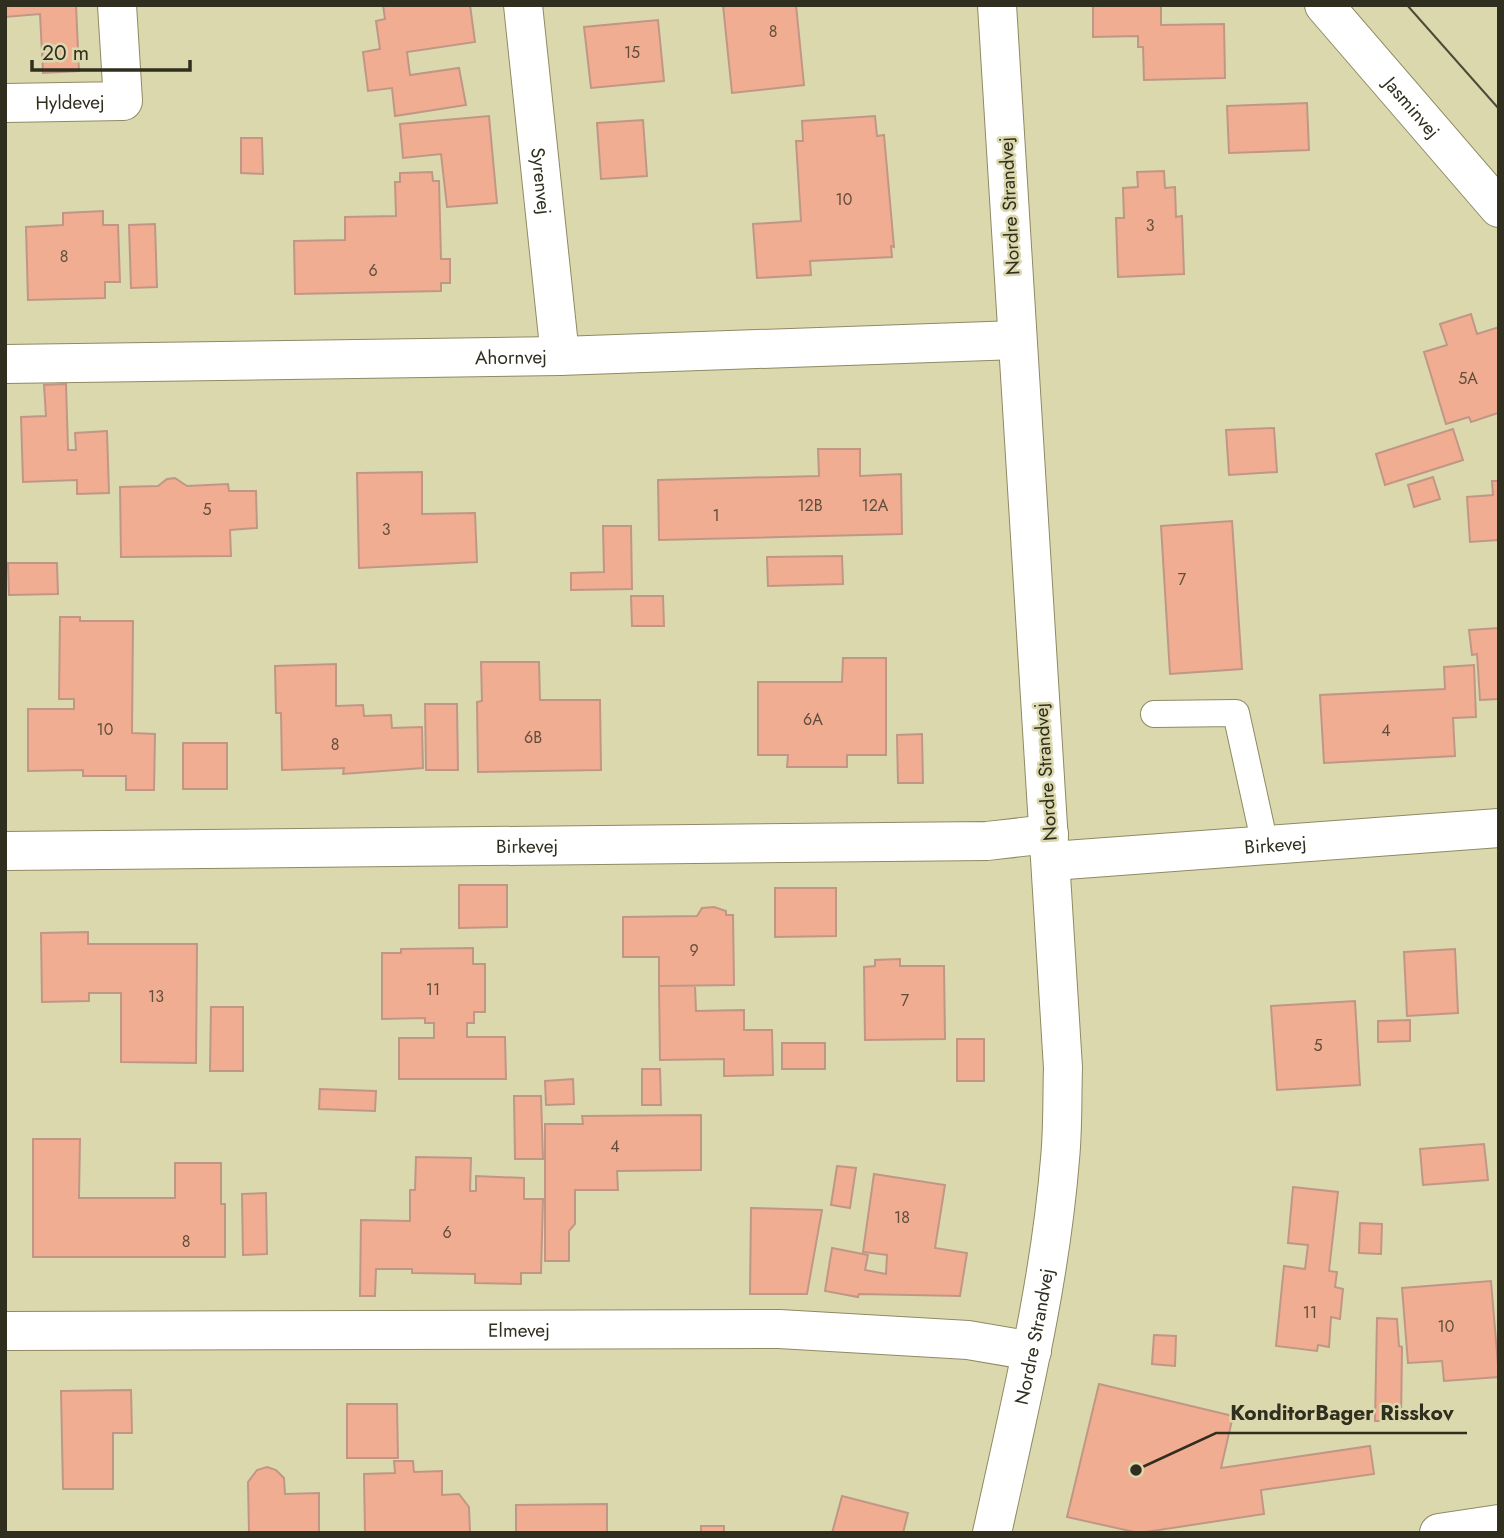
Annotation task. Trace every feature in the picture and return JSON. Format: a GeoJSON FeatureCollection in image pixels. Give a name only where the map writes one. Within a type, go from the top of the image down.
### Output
{"type":"FeatureCollection","features":[{"type":"Feature","properties":{"kind":"street","name":"Hyldevej"},"geometry":{"type":"LineString","coordinates":[[5,103],[123,102],[117,5]]}},
{"type":"Feature","properties":{"kind":"street","name":"Syrenvej"},"geometry":{"type":"LineString","coordinates":[[523,5],[560,356]]}},
{"type":"Feature","properties":{"kind":"street","name":"Nordre Strandvej"},"geometry":{"type":"LineString","coordinates":[[992,1533],[1032,1351],[1060,1157],[1063,1068],[997,5]]}},
{"type":"Feature","properties":{"kind":"street","name":"Jasminvej"},"geometry":{"type":"LineString","coordinates":[[1324,5],[1499,208]]}},
{"type":"Feature","properties":{"kind":"street","name":"Ahornvej"},"geometry":{"type":"LineString","coordinates":[[5,364],[560,356],[1017,340]]}},
{"type":"Feature","properties":{"kind":"street","name":"Birkevej"},"geometry":{"type":"LineString","coordinates":[[5,852],[987,841],[1051,848],[1265,845],[1499,828]]}},
{"type":"Feature","properties":{"kind":"street","name":"Elmevej"},"geometry":{"type":"LineString","coordinates":[[5,1331],[779,1329],[968,1339],[1032,1351]]}},
{"type":"Feature","properties":{"kind":"street"},"geometry":{"type":"LineString","coordinates":[[1439,1533],[1499,1524]]}},
{"type":"Feature","properties":{"kind":"lane"},"geometry":{"type":"LineString","coordinates":[[1154,714],[1236,713],[1265,845]]}},
{"type":"Feature","properties":{"kind":"building"},"geometry":{"type":"Polygon","coordinates":[[[5,5],[76,5],[79,71],[43,73],[40,14],[5,17],[5,5]]]}},
{"type":"Feature","properties":{"kind":"building"},"geometry":{"type":"Polygon","coordinates":[[[383,5],[470,5],[475,42],[407,52],[410,75],[459,68],[466,105],[395,116],[392,88],[368,91],[363,52],[380,49],[376,21],[385,19],[383,5]]]}},
{"type":"Feature","properties":{"kind":"building"},"geometry":{"type":"Polygon","coordinates":[[[723,5],[796,5],[804,85],[732,93],[723,5]]]}},
{"type":"Feature","properties":{"kind":"building"},"geometry":{"type":"Polygon","coordinates":[[[1093,5],[1161,5],[1161,25],[1224,24],[1225,78],[1144,80],[1143,47],[1138,47],[1138,36],[1093,37],[1093,5]]]}},
{"type":"Feature","properties":{"kind":"building"},"geometry":{"type":"Polygon","coordinates":[[[658,20],[664,81],[591,88],[584,27],[658,20]]]}},
{"type":"Feature","properties":{"kind":"building"},"geometry":{"type":"Polygon","coordinates":[[[1307,103],[1309,150],[1229,153],[1227,106],[1307,103]]]}},
{"type":"Feature","properties":{"kind":"building"},"geometry":{"type":"Polygon","coordinates":[[[489,116],[497,203],[447,207],[441,154],[403,158],[400,124],[489,116]]]}},
{"type":"Feature","properties":{"kind":"building"},"geometry":{"type":"Polygon","coordinates":[[[875,116],[877,136],[884,135],[894,247],[891,246],[892,257],[810,261],[811,275],[757,278],[753,224],[801,221],[796,141],[803,141],[802,121],[875,116]]]}},
{"type":"Feature","properties":{"kind":"building"},"geometry":{"type":"Polygon","coordinates":[[[643,120],[647,176],[601,179],[597,123],[643,120]]]}},
{"type":"Feature","properties":{"kind":"building"},"geometry":{"type":"Polygon","coordinates":[[[241,138],[262,138],[263,174],[241,173],[241,138]]]}},
{"type":"Feature","properties":{"kind":"building"},"geometry":{"type":"Polygon","coordinates":[[[1164,171],[1165,188],[1175,187],[1176,217],[1182,216],[1184,274],[1118,277],[1116,218],[1124,218],[1123,188],[1138,187],[1137,172],[1164,171]]]}},
{"type":"Feature","properties":{"kind":"building"},"geometry":{"type":"Polygon","coordinates":[[[432,172],[433,181],[439,181],[441,259],[450,259],[450,283],[441,283],[441,291],[295,294],[294,241],[345,240],[345,217],[396,216],[395,182],[400,182],[400,173],[432,172]]]}},
{"type":"Feature","properties":{"kind":"building"},"geometry":{"type":"Polygon","coordinates":[[[103,211],[103,225],[118,225],[120,282],[105,282],[105,298],[28,300],[26,227],[63,225],[63,213],[103,211]]]}},
{"type":"Feature","properties":{"kind":"building"},"geometry":{"type":"Polygon","coordinates":[[[155,224],[157,287],[131,288],[129,225],[155,224]]]}},
{"type":"Feature","properties":{"kind":"building"},"geometry":{"type":"Polygon","coordinates":[[[1471,314],[1477,334],[1499,327],[1498,413],[1471,422],[1469,417],[1446,424],[1424,352],[1447,345],[1440,324],[1471,314]]]}},
{"type":"Feature","properties":{"kind":"building"},"geometry":{"type":"Polygon","coordinates":[[[66,384],[68,450],[76,450],[75,433],[107,431],[109,493],[77,494],[77,480],[23,482],[21,417],[46,416],[44,385],[66,384]]]}},
{"type":"Feature","properties":{"kind":"building"},"geometry":{"type":"Polygon","coordinates":[[[1274,428],[1277,472],[1229,475],[1226,430],[1274,428]]]}},
{"type":"Feature","properties":{"kind":"building"},"geometry":{"type":"Polygon","coordinates":[[[1453,429],[1463,460],[1385,485],[1376,454],[1453,429]]]}},
{"type":"Feature","properties":{"kind":"building"},"geometry":{"type":"Polygon","coordinates":[[[818,449],[860,449],[860,476],[901,474],[902,534],[659,540],[658,480],[819,476],[818,449]]]}},
{"type":"Feature","properties":{"kind":"building"},"geometry":{"type":"Polygon","coordinates":[[[422,472],[422,514],[475,513],[477,562],[359,568],[357,473],[422,472]]]}},
{"type":"Feature","properties":{"kind":"building"},"geometry":{"type":"Polygon","coordinates":[[[1433,477],[1440,499],[1414,507],[1408,485],[1433,477]]]}},
{"type":"Feature","properties":{"kind":"building"},"geometry":{"type":"Polygon","coordinates":[[[175,478],[187,486],[228,484],[229,491],[256,491],[257,528],[230,530],[231,556],[121,557],[120,487],[158,486],[167,479],[175,478]]]}},
{"type":"Feature","properties":{"kind":"building"},"geometry":{"type":"Polygon","coordinates":[[[1492,481],[1499,481],[1499,557],[1498,540],[1470,542],[1467,497],[1493,495],[1492,481]]]}},
{"type":"Feature","properties":{"kind":"building"},"geometry":{"type":"Polygon","coordinates":[[[1232,521],[1242,669],[1170,674],[1161,526],[1232,521]]]}},
{"type":"Feature","properties":{"kind":"building"},"geometry":{"type":"Polygon","coordinates":[[[603,526],[631,526],[632,589],[571,590],[571,573],[604,572],[603,526]]]}},
{"type":"Feature","properties":{"kind":"building"},"geometry":{"type":"Polygon","coordinates":[[[842,556],[843,584],[768,586],[767,557],[842,556]]]}},
{"type":"Feature","properties":{"kind":"building"},"geometry":{"type":"Polygon","coordinates":[[[8,563],[57,563],[58,594],[9,595],[8,563]]]}},
{"type":"Feature","properties":{"kind":"building"},"geometry":{"type":"Polygon","coordinates":[[[631,596],[663,596],[664,626],[632,626],[631,596]]]}},
{"type":"Feature","properties":{"kind":"building"},"geometry":{"type":"Polygon","coordinates":[[[60,617],[80,617],[80,621],[133,621],[132,733],[155,734],[154,790],[126,790],[126,776],[83,776],[83,770],[28,771],[28,709],[74,709],[74,699],[59,699],[60,617]]]}},
{"type":"Feature","properties":{"kind":"building"},"geometry":{"type":"Polygon","coordinates":[[[1499,628],[1499,699],[1480,700],[1477,654],[1472,655],[1469,630],[1499,628]]]}},
{"type":"Feature","properties":{"kind":"building"},"geometry":{"type":"Polygon","coordinates":[[[843,658],[886,658],[886,755],[847,755],[847,767],[787,767],[788,755],[758,755],[758,682],[842,682],[843,658]]]}},
{"type":"Feature","properties":{"kind":"building"},"geometry":{"type":"Polygon","coordinates":[[[481,662],[539,662],[540,700],[600,700],[601,770],[478,772],[477,702],[482,701],[481,662]]]}},
{"type":"Feature","properties":{"kind":"building"},"geometry":{"type":"Polygon","coordinates":[[[336,664],[336,706],[363,705],[364,716],[391,715],[392,728],[422,727],[423,768],[343,774],[344,768],[282,770],[281,713],[276,713],[275,666],[336,664]]]}},
{"type":"Feature","properties":{"kind":"building"},"geometry":{"type":"Polygon","coordinates":[[[1474,665],[1476,717],[1453,718],[1455,756],[1324,763],[1320,695],[1445,689],[1444,667],[1474,665]]]}},
{"type":"Feature","properties":{"kind":"building"},"geometry":{"type":"Polygon","coordinates":[[[425,704],[457,704],[458,770],[426,770],[425,704]]]}},
{"type":"Feature","properties":{"kind":"building"},"geometry":{"type":"Polygon","coordinates":[[[922,734],[923,783],[898,783],[897,735],[922,734]]]}},
{"type":"Feature","properties":{"kind":"building"},"geometry":{"type":"Polygon","coordinates":[[[183,743],[227,743],[227,789],[183,789],[183,743]]]}},
{"type":"Feature","properties":{"kind":"building"},"geometry":{"type":"Polygon","coordinates":[[[459,885],[507,885],[507,927],[459,928],[459,885]]]}},
{"type":"Feature","properties":{"kind":"building"},"geometry":{"type":"Polygon","coordinates":[[[775,888],[836,888],[836,936],[775,937],[775,888]]]}},
{"type":"Feature","properties":{"kind":"building"},"geometry":{"type":"Polygon","coordinates":[[[714,907],[726,911],[726,915],[733,915],[734,985],[659,986],[659,957],[623,957],[623,917],[697,916],[702,908],[714,907]]]}},
{"type":"Feature","properties":{"kind":"building"},"geometry":{"type":"Polygon","coordinates":[[[88,932],[88,944],[197,944],[196,1063],[121,1062],[121,993],[89,993],[89,1001],[42,1002],[41,933],[88,932]]]}},
{"type":"Feature","properties":{"kind":"building"},"geometry":{"type":"Polygon","coordinates":[[[473,948],[473,964],[485,964],[485,1012],[474,1012],[474,1023],[467,1023],[467,1037],[505,1037],[506,1079],[399,1079],[399,1038],[434,1038],[434,1023],[425,1023],[425,1018],[382,1019],[382,953],[401,953],[401,949],[473,948]]]}},
{"type":"Feature","properties":{"kind":"building"},"geometry":{"type":"Polygon","coordinates":[[[1455,949],[1458,1013],[1407,1016],[1404,952],[1455,949]]]}},
{"type":"Feature","properties":{"kind":"building"},"geometry":{"type":"Polygon","coordinates":[[[900,959],[900,966],[944,966],[945,1039],[865,1040],[864,967],[875,966],[875,960],[900,959]]]}},
{"type":"Feature","properties":{"kind":"building"},"geometry":{"type":"Polygon","coordinates":[[[659,986],[695,986],[696,1011],[744,1010],[744,1030],[772,1030],[773,1075],[724,1076],[724,1059],[660,1060],[659,986]]]}},
{"type":"Feature","properties":{"kind":"building"},"geometry":{"type":"Polygon","coordinates":[[[1355,1001],[1360,1085],[1277,1090],[1271,1006],[1355,1001]]]}},
{"type":"Feature","properties":{"kind":"building"},"geometry":{"type":"Polygon","coordinates":[[[211,1007],[243,1007],[243,1071],[210,1071],[211,1007]]]}},
{"type":"Feature","properties":{"kind":"building"},"geometry":{"type":"Polygon","coordinates":[[[1410,1020],[1410,1041],[1378,1042],[1378,1021],[1410,1020]]]}},
{"type":"Feature","properties":{"kind":"building"},"geometry":{"type":"Polygon","coordinates":[[[957,1039],[984,1039],[984,1081],[957,1081],[957,1039]]]}},
{"type":"Feature","properties":{"kind":"building"},"geometry":{"type":"Polygon","coordinates":[[[782,1043],[825,1043],[825,1069],[782,1069],[782,1043]]]}},
{"type":"Feature","properties":{"kind":"building"},"geometry":{"type":"Polygon","coordinates":[[[642,1069],[660,1069],[661,1105],[642,1105],[642,1069]]]}},
{"type":"Feature","properties":{"kind":"building"},"geometry":{"type":"Polygon","coordinates":[[[573,1079],[574,1104],[546,1105],[545,1081],[573,1079]]]}},
{"type":"Feature","properties":{"kind":"building"},"geometry":{"type":"Polygon","coordinates":[[[320,1089],[376,1091],[375,1111],[319,1109],[320,1089]]]}},
{"type":"Feature","properties":{"kind":"building"},"geometry":{"type":"Polygon","coordinates":[[[514,1096],[541,1096],[543,1159],[515,1159],[514,1096]]]}},
{"type":"Feature","properties":{"kind":"building"},"geometry":{"type":"Polygon","coordinates":[[[701,1115],[701,1170],[617,1171],[618,1190],[575,1190],[575,1224],[569,1231],[569,1261],[545,1261],[545,1124],[583,1124],[582,1116],[701,1115]]]}},
{"type":"Feature","properties":{"kind":"building"},"geometry":{"type":"Polygon","coordinates":[[[33,1139],[80,1139],[79,1198],[175,1198],[175,1163],[221,1163],[221,1204],[225,1204],[225,1257],[33,1257],[33,1139]]]}},
{"type":"Feature","properties":{"kind":"building"},"geometry":{"type":"Polygon","coordinates":[[[1484,1144],[1488,1180],[1423,1185],[1420,1149],[1484,1144]]]}},
{"type":"Feature","properties":{"kind":"building"},"geometry":{"type":"Polygon","coordinates":[[[416,1157],[471,1158],[470,1191],[476,1191],[476,1176],[524,1178],[524,1199],[543,1199],[541,1273],[521,1273],[521,1284],[475,1283],[475,1274],[412,1273],[412,1269],[376,1269],[375,1296],[360,1296],[361,1220],[410,1221],[410,1190],[415,1190],[416,1157]]]}},
{"type":"Feature","properties":{"kind":"building"},"geometry":{"type":"Polygon","coordinates":[[[837,1166],[856,1168],[850,1208],[831,1205],[837,1166]]]}},
{"type":"Feature","properties":{"kind":"building"},"geometry":{"type":"Polygon","coordinates":[[[874,1174],[945,1185],[935,1248],[967,1253],[960,1296],[859,1294],[858,1297],[825,1291],[832,1248],[868,1255],[865,1270],[886,1274],[887,1255],[863,1252],[874,1174]]]}},
{"type":"Feature","properties":{"kind":"building"},"geometry":{"type":"Polygon","coordinates":[[[1293,1187],[1338,1192],[1329,1271],[1337,1272],[1335,1287],[1343,1289],[1340,1319],[1331,1317],[1329,1347],[1318,1345],[1317,1351],[1276,1346],[1284,1266],[1305,1269],[1308,1245],[1288,1243],[1293,1187]]]}},
{"type":"Feature","properties":{"kind":"building"},"geometry":{"type":"Polygon","coordinates":[[[266,1193],[267,1254],[243,1255],[242,1194],[266,1193]]]}},
{"type":"Feature","properties":{"kind":"building"},"geometry":{"type":"Polygon","coordinates":[[[751,1208],[822,1210],[807,1294],[750,1294],[751,1208]]]}},
{"type":"Feature","properties":{"kind":"building"},"geometry":{"type":"Polygon","coordinates":[[[1360,1223],[1382,1224],[1381,1254],[1359,1253],[1360,1223]]]}},
{"type":"Feature","properties":{"kind":"building"},"geometry":{"type":"Polygon","coordinates":[[[1491,1281],[1499,1377],[1444,1381],[1442,1361],[1408,1363],[1402,1288],[1491,1281]]]}},
{"type":"Feature","properties":{"kind":"building"},"geometry":{"type":"Polygon","coordinates":[[[1377,1318],[1397,1319],[1399,1346],[1402,1347],[1401,1421],[1375,1421],[1377,1318]]]}},
{"type":"Feature","properties":{"kind":"building"},"geometry":{"type":"Polygon","coordinates":[[[1154,1335],[1176,1336],[1175,1366],[1152,1364],[1154,1335]]]}},
{"type":"Feature","properties":{"kind":"building"},"geometry":{"type":"Polygon","coordinates":[[[1099,1384],[1233,1416],[1221,1468],[1370,1446],[1374,1474],[1261,1490],[1264,1514],[1139,1533],[1067,1517],[1099,1384]]]}},
{"type":"Feature","properties":{"kind":"building"},"geometry":{"type":"Polygon","coordinates":[[[131,1390],[132,1433],[113,1433],[113,1489],[63,1489],[61,1391],[131,1390]]]}},
{"type":"Feature","properties":{"kind":"building"},"geometry":{"type":"Polygon","coordinates":[[[347,1404],[397,1404],[398,1458],[347,1458],[347,1404]]]}},
{"type":"Feature","properties":{"kind":"building"},"geometry":{"type":"Polygon","coordinates":[[[394,1461],[413,1461],[414,1472],[442,1471],[442,1495],[459,1494],[469,1507],[470,1533],[365,1533],[364,1474],[395,1473],[394,1461]]]}},
{"type":"Feature","properties":{"kind":"building"},"geometry":{"type":"Polygon","coordinates":[[[267,1467],[276,1470],[284,1478],[285,1494],[319,1493],[319,1533],[249,1533],[248,1482],[257,1470],[267,1467]]]}},
{"type":"Feature","properties":{"kind":"building"},"geometry":{"type":"Polygon","coordinates":[[[842,1496],[908,1513],[903,1533],[832,1533],[842,1496]]]}},
{"type":"Feature","properties":{"kind":"building"},"geometry":{"type":"Polygon","coordinates":[[[607,1504],[607,1533],[516,1533],[516,1505],[607,1504]]]}},
{"type":"Feature","properties":{"kind":"building"},"geometry":{"type":"Polygon","coordinates":[[[701,1526],[724,1526],[724,1533],[701,1533],[701,1526]]]}},
{"type":"Feature","properties":{"kind":"tram line"},"geometry":{"type":"LineString","coordinates":[[1407,5],[1499,109]]}},
{"type":"Feature","properties":{"kind":"place","name":"KonditorBager Risskov"},"geometry":{"type":"Point","coordinates":[1136,1470]}}]}
